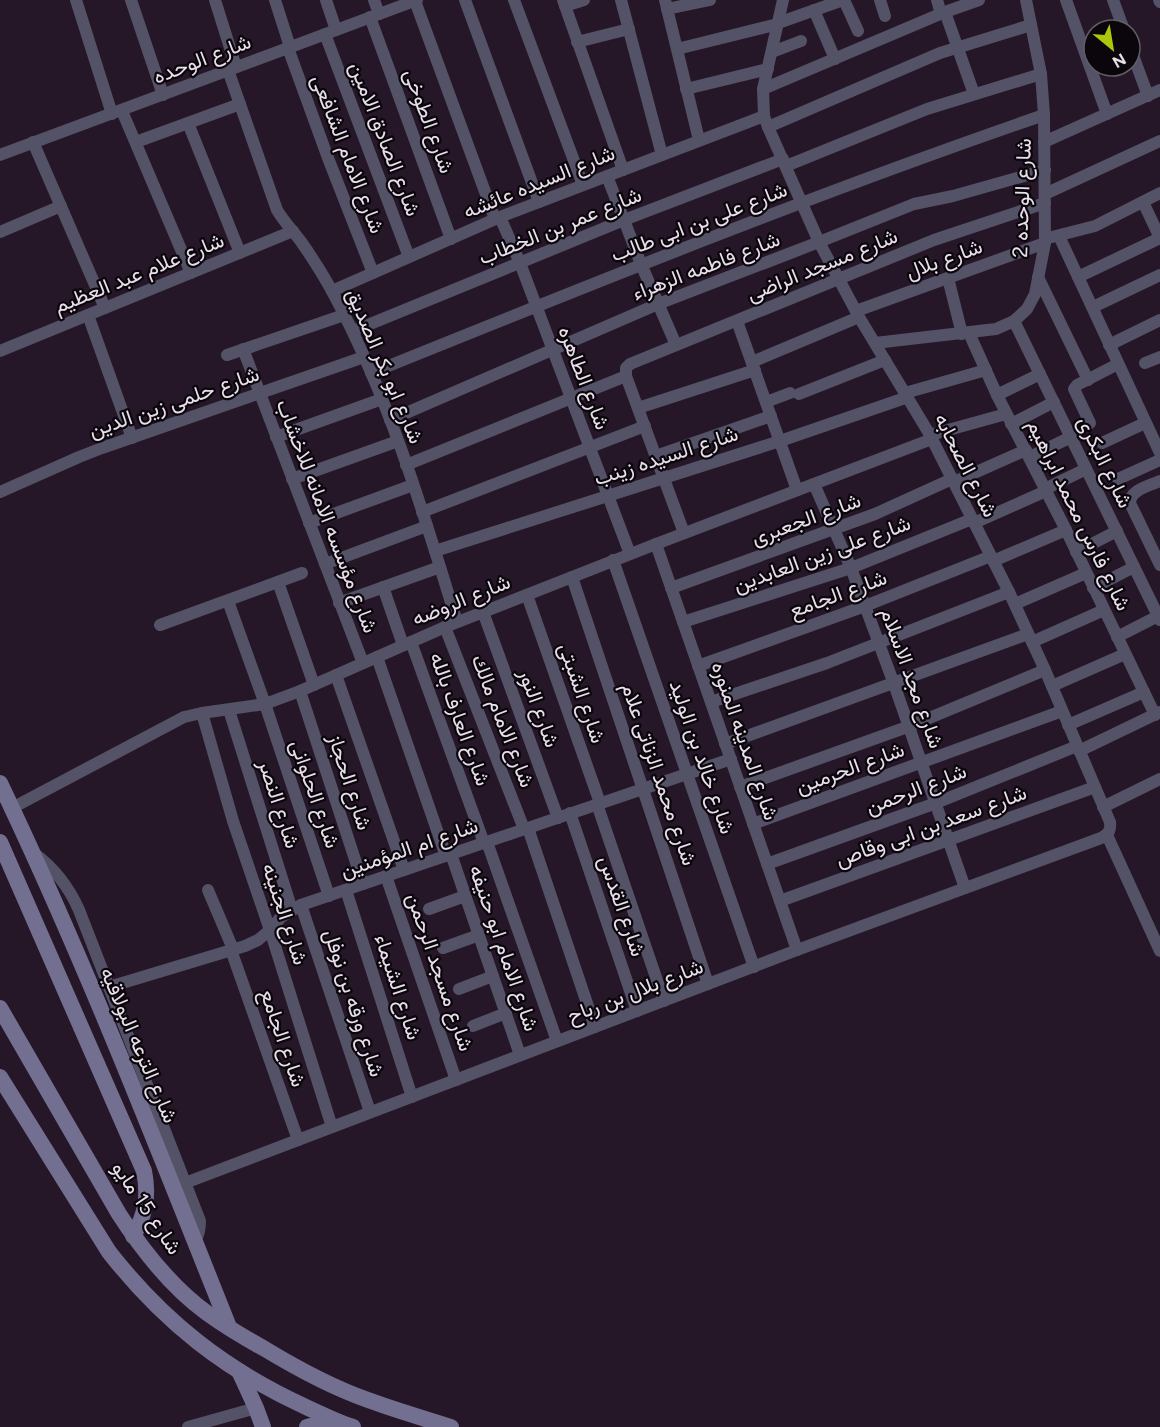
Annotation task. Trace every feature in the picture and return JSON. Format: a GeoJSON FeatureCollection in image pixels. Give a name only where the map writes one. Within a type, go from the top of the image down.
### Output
{"type":"FeatureCollection","features":[{"type":"Feature","properties":{"kind":"main road","name":"شارع الترعه البولاقيه"},"geometry":{"type":"LineString","coordinates":[[0,783],[33,853],[128,1074],[229,1328]]}},
{"type":"Feature","properties":{"kind":"main road"},"geometry":{"type":"LineString","coordinates":[[0,842],[144,1172],[146,1202],[142,1220],[133,1236]]}},
{"type":"Feature","properties":{"kind":"main road","name":"شارع 15 مايو"},"geometry":{"type":"LineString","coordinates":[[0,1008],[133,1236],[149,1257],[185,1295],[229,1328],[304,1373],[366,1400],[451,1427]]}},
{"type":"Feature","properties":{"kind":"main road"},"geometry":{"type":"LineString","coordinates":[[0,1077],[109,1252],[151,1302],[222,1361],[282,1396],[347,1425]]}},
{"type":"Feature","properties":{"kind":"main road"},"geometry":{"type":"LineString","coordinates":[[239,1371],[263,1427]]}},
{"type":"Feature","properties":{"kind":"main road"},"geometry":{"type":"LineString","coordinates":[[307,1427],[322,1423],[347,1425]]}},
{"type":"Feature","properties":{"kind":"street"},"geometry":{"type":"LineString","coordinates":[[76,0],[117,112],[136,142],[191,273]]}},
{"type":"Feature","properties":{"kind":"street"},"geometry":{"type":"LineString","coordinates":[[131,0],[163,95]]}},
{"type":"Feature","properties":{"kind":"street","name":"شارع ابو بكر الصديق"},"geometry":{"type":"LineString","coordinates":[[215,0],[240,104],[277,210],[284,223],[301,242],[332,291],[353,331],[382,399],[435,550],[451,625]]}},
{"type":"Feature","properties":{"kind":"street"},"geometry":{"type":"LineString","coordinates":[[275,0],[289,47]]}},
{"type":"Feature","properties":{"kind":"street","name":"شارع الصادق الامين"},"geometry":{"type":"LineString","coordinates":[[326,0],[330,32],[410,257]]}},
{"type":"Feature","properties":{"kind":"street","name":"شارع الطوخى"},"geometry":{"type":"LineString","coordinates":[[374,0],[374,16],[451,239]]}},
{"type":"Feature","properties":{"kind":"street","name":"شارع الوحده"},"geometry":{"type":"LineString","coordinates":[[0,155],[416,0]]}},
{"type":"Feature","properties":{"kind":"street","name":"شارع الطاهره"},"geometry":{"type":"LineString","coordinates":[[416,0],[498,218],[520,263],[630,554]]}},
{"type":"Feature","properties":{"kind":"street"},"geometry":{"type":"LineString","coordinates":[[465,0],[540,202]]}},
{"type":"Feature","properties":{"kind":"street"},"geometry":{"type":"LineString","coordinates":[[514,0],[583,185]]}},
{"type":"Feature","properties":{"kind":"street"},"geometry":{"type":"LineString","coordinates":[[584,0],[564,3],[623,170]]}},
{"type":"Feature","properties":{"kind":"street"},"geometry":{"type":"LineString","coordinates":[[621,0],[662,155]]}},
{"type":"Feature","properties":{"kind":"street"},"geometry":{"type":"LineString","coordinates":[[699,140],[666,4],[710,0]]}},
{"type":"Feature","properties":{"kind":"street"},"geometry":{"type":"LineString","coordinates":[[766,121],[764,89],[783,0]]}},
{"type":"Feature","properties":{"kind":"street"},"geometry":{"type":"LineString","coordinates":[[677,49],[778,23],[843,0],[858,31]]}},
{"type":"Feature","properties":{"kind":"street"},"geometry":{"type":"LineString","coordinates":[[880,0],[885,16]]}},
{"type":"Feature","properties":{"kind":"street"},"geometry":{"type":"LineString","coordinates":[[937,0],[974,94]]}},
{"type":"Feature","properties":{"kind":"street"},"geometry":{"type":"LineString","coordinates":[[764,89],[979,0]]}},
{"type":"Feature","properties":{"kind":"street","name":"شارع الوحده 2"},"geometry":{"type":"LineString","coordinates":[[1014,321],[1027,309],[1035,294],[1045,241],[1044,115],[1041,74],[1026,0]]}},
{"type":"Feature","properties":{"kind":"street"},"geometry":{"type":"LineString","coordinates":[[1066,0],[1107,114]]}},
{"type":"Feature","properties":{"kind":"street"},"geometry":{"type":"LineString","coordinates":[[1113,0],[1120,18]]}},
{"type":"Feature","properties":{"kind":"street"},"geometry":{"type":"LineString","coordinates":[[814,10],[836,59]]}},
{"type":"Feature","properties":{"kind":"street","name":"شارع السيده عائشه"},"geometry":{"type":"LineString","coordinates":[[332,291],[498,218],[699,140],[766,121],[929,57],[1031,24]]}},
{"type":"Feature","properties":{"kind":"street"},"geometry":{"type":"LineString","coordinates":[[577,42],[628,29]]}},
{"type":"Feature","properties":{"kind":"street"},"geometry":{"type":"LineString","coordinates":[[772,52],[801,41]]}},
{"type":"Feature","properties":{"kind":"street","name":"شارع الامام الشافعى"},"geometry":{"type":"LineString","coordinates":[[289,47],[328,158],[373,273]]}},
{"type":"Feature","properties":{"kind":"street"},"geometry":{"type":"LineString","coordinates":[[686,88],[768,69]]}},
{"type":"Feature","properties":{"kind":"street","name":"شارع عمر بن الخطاب"},"geometry":{"type":"LineString","coordinates":[[353,331],[624,220],[927,109],[1041,74]]}},
{"type":"Feature","properties":{"kind":"street"},"geometry":{"type":"LineString","coordinates":[[1141,78],[1148,96]]}},
{"type":"Feature","properties":{"kind":"street"},"geometry":{"type":"LineString","coordinates":[[1044,142],[1160,90]]}},
{"type":"Feature","properties":{"kind":"street"},"geometry":{"type":"LineString","coordinates":[[136,142],[240,104]]}},
{"type":"Feature","properties":{"kind":"street","name":"شارع على بن ابى طالب"},"geometry":{"type":"LineString","coordinates":[[371,373],[641,264],[1044,115]]}},
{"type":"Feature","properties":{"kind":"street","name":"شارع الصحابه"},"geometry":{"type":"LineString","coordinates":[[766,121],[819,242],[858,314],[931,437],[1015,604],[1110,822],[1111,829],[1104,837]]}},
{"type":"Feature","properties":{"kind":"street"},"geometry":{"type":"LineString","coordinates":[[188,123],[240,253]]}},
{"type":"Feature","properties":{"kind":"street","name":"شارع مسجد الراضى"},"geometry":{"type":"LineString","coordinates":[[626,376],[626,368],[630,364],[934,240],[1045,199],[1160,141]]}},
{"type":"Feature","properties":{"kind":"street"},"geometry":{"type":"LineString","coordinates":[[33,142],[105,308]]}},
{"type":"Feature","properties":{"kind":"street","name":"شارع فاطمه الزهراء"},"geometry":{"type":"LineString","coordinates":[[390,420],[658,304],[914,204],[953,196],[1044,170]]}},
{"type":"Feature","properties":{"kind":"street"},"geometry":{"type":"LineString","coordinates":[[607,176],[676,345]]}},
{"type":"Feature","properties":{"kind":"street","name":"شارع بلال"},"geometry":{"type":"LineString","coordinates":[[638,408],[753,366],[858,314],[948,278],[1059,236],[1095,226],[1160,194]]}},
{"type":"Feature","properties":{"kind":"street"},"geometry":{"type":"LineString","coordinates":[[1078,277],[1160,238],[1143,202]]}},
{"type":"Feature","properties":{"kind":"street"},"geometry":{"type":"LineString","coordinates":[[0,232],[61,206]]}},
{"type":"Feature","properties":{"kind":"street","name":"شارع علام عبد العظيم"},"geometry":{"type":"LineString","coordinates":[[0,351],[293,231]]}},
{"type":"Feature","properties":{"kind":"street"},"geometry":{"type":"LineString","coordinates":[[1059,236],[1145,423],[1156,434],[1160,453]]}},
{"type":"Feature","properties":{"kind":"street"},"geometry":{"type":"LineString","coordinates":[[1093,307],[1160,275]]}},
{"type":"Feature","properties":{"kind":"street"},"geometry":{"type":"LineString","coordinates":[[1038,277],[1088,380]]}},
{"type":"Feature","properties":{"kind":"street","name":"شارع فارس محمد ابراهيم"},"geometry":{"type":"LineString","coordinates":[[948,278],[965,333],[986,370],[1066,530],[1144,692],[1157,713]]}},
{"type":"Feature","properties":{"kind":"street"},"geometry":{"type":"LineString","coordinates":[[87,315],[132,438]]}},
{"type":"Feature","properties":{"kind":"street"},"geometry":{"type":"LineString","coordinates":[[227,355],[344,315]]}},
{"type":"Feature","properties":{"kind":"street"},"geometry":{"type":"LineString","coordinates":[[1109,345],[1160,320]]}},
{"type":"Feature","properties":{"kind":"street"},"geometry":{"type":"LineString","coordinates":[[737,321],[797,490]]}},
{"type":"Feature","properties":{"kind":"street"},"geometry":{"type":"LineString","coordinates":[[875,343],[996,329],[1014,321]]}},
{"type":"Feature","properties":{"kind":"street","name":"شارع البكرى"},"geometry":{"type":"LineString","coordinates":[[1014,321],[1159,618]]}},
{"type":"Feature","properties":{"kind":"street","name":"شارع مؤسسه الامانه للاخشاب"},"geometry":{"type":"LineString","coordinates":[[243,349],[363,663]]}},
{"type":"Feature","properties":{"kind":"street","name":"شارع حلمى زين الدين"},"geometry":{"type":"LineString","coordinates":[[0,492],[79,457],[364,357]]}},
{"type":"Feature","properties":{"kind":"street"},"geometry":{"type":"LineString","coordinates":[[1145,363],[1160,357]]}},
{"type":"Feature","properties":{"kind":"street"},"geometry":{"type":"LineString","coordinates":[[766,402],[885,360]]}},
{"type":"Feature","properties":{"kind":"street"},"geometry":{"type":"LineString","coordinates":[[1090,423],[1074,389],[1077,385],[1118,364]]}},
{"type":"Feature","properties":{"kind":"street","name":"شارع السيده زينب"},"geometry":{"type":"LineString","coordinates":[[435,550],[780,441],[906,395],[986,370]]}},
{"type":"Feature","properties":{"kind":"street"},"geometry":{"type":"LineString","coordinates":[[997,395],[1040,374]]}},
{"type":"Feature","properties":{"kind":"street"},"geometry":{"type":"LineString","coordinates":[[406,465],[626,376],[684,533]]}},
{"type":"Feature","properties":{"kind":"street"},"geometry":{"type":"LineString","coordinates":[[276,437],[382,399]]}},
{"type":"Feature","properties":{"kind":"street","name":"شارع الروضه"},"geometry":{"type":"LineString","coordinates":[[12,808],[184,717],[265,704],[483,612],[931,437],[1009,419],[1054,402]]}},
{"type":"Feature","properties":{"kind":"street"},"geometry":{"type":"LineString","coordinates":[[656,456],[771,416]]}},
{"type":"Feature","properties":{"kind":"street"},"geometry":{"type":"LineString","coordinates":[[1102,443],[1145,423]]}},
{"type":"Feature","properties":{"kind":"street"},"geometry":{"type":"LineString","coordinates":[[422,512],[645,426]]}},
{"type":"Feature","properties":{"kind":"street","name":"شارع الجعبرى"},"geometry":{"type":"LineString","coordinates":[[671,588],[834,530],[953,480],[1071,437]]}},
{"type":"Feature","properties":{"kind":"street"},"geometry":{"type":"LineString","coordinates":[[292,479],[398,441]]}},
{"type":"Feature","properties":{"kind":"street"},"geometry":{"type":"LineString","coordinates":[[1118,479],[1160,460]]}},
{"type":"Feature","properties":{"kind":"street","name":"شارع على زين العابدين"},"geometry":{"type":"LineString","coordinates":[[683,622],[851,568],[973,521],[1046,490],[1086,469]]}},
{"type":"Feature","properties":{"kind":"street"},"geometry":{"type":"LineString","coordinates":[[1160,481],[1134,493],[1130,497],[1130,504],[1160,565]]}},
{"type":"Feature","properties":{"kind":"street","name":"شارع مجد الاسلام"},"geometry":{"type":"LineString","coordinates":[[814,484],[851,568],[910,726],[965,888]]}},
{"type":"Feature","properties":{"kind":"street"},"geometry":{"type":"LineString","coordinates":[[309,523],[413,485]]}},
{"type":"Feature","properties":{"kind":"street"},"geometry":{"type":"LineString","coordinates":[[325,564],[427,526]]}},
{"type":"Feature","properties":{"kind":"street","name":"شارع الجامع"},"geometry":{"type":"LineString","coordinates":[[698,666],[1066,530]]}},
{"type":"Feature","properties":{"kind":"street"},"geometry":{"type":"LineString","coordinates":[[1076,552],[1117,531]]}},
{"type":"Feature","properties":{"kind":"street","name":"شارع المدينه المنوره"},"geometry":{"type":"LineString","coordinates":[[656,544],[797,950]]}},
{"type":"Feature","properties":{"kind":"street","name":"شارع خالد بن الوليد"},"geometry":{"type":"LineString","coordinates":[[613,560],[753,967]]}},
{"type":"Feature","properties":{"kind":"street"},"geometry":{"type":"LineString","coordinates":[[339,603],[440,567]]}},
{"type":"Feature","properties":{"kind":"street"},"geometry":{"type":"LineString","coordinates":[[1093,588],[1134,567]]}},
{"type":"Feature","properties":{"kind":"street"},"geometry":{"type":"LineString","coordinates":[[160,625],[302,573]]}},
{"type":"Feature","properties":{"kind":"street"},"geometry":{"type":"LineString","coordinates":[[1015,604],[1086,573]]}},
{"type":"Feature","properties":{"kind":"street","name":"شارع محمد الزناتى علام"},"geometry":{"type":"LineString","coordinates":[[572,577],[708,984]]}},
{"type":"Feature","properties":{"kind":"street"},"geometry":{"type":"LineString","coordinates":[[278,582],[314,685]]}},
{"type":"Feature","properties":{"kind":"street","name":"شارع العارف بالله"},"geometry":{"type":"LineString","coordinates":[[383,587],[485,842],[558,1041]]}},
{"type":"Feature","properties":{"kind":"street"},"geometry":{"type":"LineString","coordinates":[[711,702],[879,644],[1008,592]]}},
{"type":"Feature","properties":{"kind":"street","name":"شارع الشبتى"},"geometry":{"type":"LineString","coordinates":[[527,595],[664,1001]]}},
{"type":"Feature","properties":{"kind":"street","name":"شارع الحلوانى"},"geometry":{"type":"LineString","coordinates":[[228,601],[329,896]]}},
{"type":"Feature","properties":{"kind":"street"},"geometry":{"type":"LineString","coordinates":[[725,744],[1104,610]]}},
{"type":"Feature","properties":{"kind":"street","name":"شارع النور"},"geometry":{"type":"LineString","coordinates":[[483,612],[558,818]]}},
{"type":"Feature","properties":{"kind":"street"},"geometry":{"type":"LineString","coordinates":[[1117,637],[1159,618]]}},
{"type":"Feature","properties":{"kind":"street","name":"شارع الامام مالك"},"geometry":{"type":"LineString","coordinates":[[451,625],[596,1027]]}},
{"type":"Feature","properties":{"kind":"street"},"geometry":{"type":"LineString","coordinates":[[1052,686],[1125,654]]}},
{"type":"Feature","properties":{"kind":"street","name":"شارع الامام ابو حنيفه"},"geometry":{"type":"LineString","coordinates":[[377,657],[465,896],[520,1055]]}},
{"type":"Feature","properties":{"kind":"street"},"geometry":{"type":"LineString","coordinates":[[740,787],[910,726],[1045,670]]}},
{"type":"Feature","properties":{"kind":"street"},"geometry":{"type":"LineString","coordinates":[[336,675],[404,870]]}},
{"type":"Feature","properties":{"kind":"street","name":"شارع الحجاز"},"geometry":{"type":"LineString","coordinates":[[300,691],[363,884]]}},
{"type":"Feature","properties":{"kind":"street"},"geometry":{"type":"LineString","coordinates":[[1068,725],[1144,692]]}},
{"type":"Feature","properties":{"kind":"street","name":"شارع النصر"},"geometry":{"type":"LineString","coordinates":[[229,710],[297,908]]}},
{"type":"Feature","properties":{"kind":"street","name":"شارع الحرمين"},"geometry":{"type":"LineString","coordinates":[[753,824],[1062,711]]}},
{"type":"Feature","properties":{"kind":"street","name":"شارع الجنينه"},"geometry":{"type":"LineString","coordinates":[[201,713],[233,821],[332,1127]]}},
{"type":"Feature","properties":{"kind":"street","name":"شارع الرحمن"},"geometry":{"type":"LineString","coordinates":[[767,864],[936,803],[1078,748],[1157,713]]}},
{"type":"Feature","properties":{"kind":"street","name":"شارع ام المؤمنين"},"geometry":{"type":"LineString","coordinates":[[109,987],[245,946],[258,940],[281,917],[297,908],[329,896],[730,759]]}},
{"type":"Feature","properties":{"kind":"street"},"geometry":{"type":"LineString","coordinates":[[1103,807],[1160,779]]}},
{"type":"Feature","properties":{"kind":"street","name":"شارع سعد بن ابى وقاص"},"geometry":{"type":"LineString","coordinates":[[780,901],[1095,787]]}},
{"type":"Feature","properties":{"kind":"street","name":"شارع القدس"},"geometry":{"type":"LineString","coordinates":[[570,813],[637,1011]]}},
{"type":"Feature","properties":{"kind":"street"},"geometry":{"type":"LineString","coordinates":[[1104,837],[1160,951]]}},
{"type":"Feature","properties":{"kind":"street","name":"شارع بلال بن رباح"},"geometry":{"type":"LineString","coordinates":[[185,1183],[797,950],[1104,837]]}},
{"type":"Feature","properties":{"kind":"street"},"geometry":{"type":"LineString","coordinates":[[33,853],[59,877],[72,896],[200,1221],[200,1229],[195,1241]]}},
{"type":"Feature","properties":{"kind":"street","name":"شارع مسجد الرحمن"},"geometry":{"type":"LineString","coordinates":[[386,876],[456,1080]]}},
{"type":"Feature","properties":{"kind":"street","name":"شارع الجامع"},"geometry":{"type":"LineString","coordinates":[[208,890],[232,950],[298,1140]]}},
{"type":"Feature","properties":{"kind":"street","name":"شارع الشيماء"},"geometry":{"type":"LineString","coordinates":[[346,890],[412,1096]]}},
{"type":"Feature","properties":{"kind":"street"},"geometry":{"type":"LineString","coordinates":[[429,909],[465,896]]}},
{"type":"Feature","properties":{"kind":"street","name":"شارع ورقه بن نوفل"},"geometry":{"type":"LineString","coordinates":[[297,908],[370,1113]]}},
{"type":"Feature","properties":{"kind":"street"},"geometry":{"type":"LineString","coordinates":[[443,948],[479,935]]}},
{"type":"Feature","properties":{"kind":"street"},"geometry":{"type":"LineString","coordinates":[[459,989],[493,976]]}},
{"type":"Feature","properties":{"kind":"street"},"geometry":{"type":"LineString","coordinates":[[473,1026],[506,1013]]}},
{"type":"Feature","properties":{"kind":"street"},"geometry":{"type":"LineString","coordinates":[[188,1427],[256,1408]]}}]}
